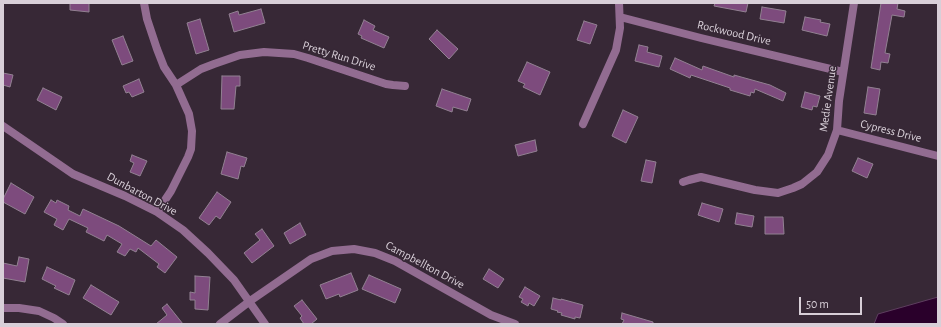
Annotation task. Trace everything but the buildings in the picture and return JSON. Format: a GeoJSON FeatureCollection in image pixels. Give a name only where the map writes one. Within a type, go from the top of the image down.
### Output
{"type":"FeatureCollection","features":[{"type":"Feature","properties":{"kind":"street"},"geometry":{"type":"LineString","coordinates":[[144,3],[156,49],[164,67],[176,85],[189,114],[192,131],[192,140],[188,157],[172,191],[157,212]]}},
{"type":"Feature","properties":{"kind":"street"},"geometry":{"type":"LineString","coordinates":[[583,124],[616,50],[620,28],[619,3]]}},
{"type":"Feature","properties":{"kind":"street","name":"Medie Avenue"},"geometry":{"type":"LineString","coordinates":[[683,182],[701,177],[755,190],[778,193],[802,184],[817,172],[828,155],[837,130],[839,101],[854,3]]}},
{"type":"Feature","properties":{"kind":"street","name":"Rockwood Drive"},"geometry":{"type":"LineString","coordinates":[[620,17],[843,72]]}},
{"type":"Feature","properties":{"kind":"street","name":"Pretty Run Drive"},"geometry":{"type":"LineString","coordinates":[[176,85],[214,64],[240,55],[264,52],[294,54],[386,84],[406,86]]}},
{"type":"Feature","properties":{"kind":"street","name":"Dunbarton Drive"},"geometry":{"type":"LineString","coordinates":[[3,126],[73,174],[125,196],[157,212],[183,230],[234,280],[266,324]]}},
{"type":"Feature","properties":{"kind":"street","name":"Cypress Drive"},"geometry":{"type":"LineString","coordinates":[[837,130],[938,156]]}},
{"type":"Feature","properties":{"kind":"street","name":"Campbellton Drive"},"geometry":{"type":"LineString","coordinates":[[220,324],[250,301],[312,259],[332,251],[354,249],[375,253],[395,261],[491,315],[515,324]]}},
{"type":"Feature","properties":{"kind":"street"},"geometry":{"type":"LineString","coordinates":[[3,308],[19,308],[39,311],[51,316],[63,324]]}},
{"type":"Feature","properties":{"kind":"shaded area"},"geometry":{"type":"Polygon","coordinates":[[[938,297],[938,324],[874,324],[878,314],[938,297]]]}}]}
